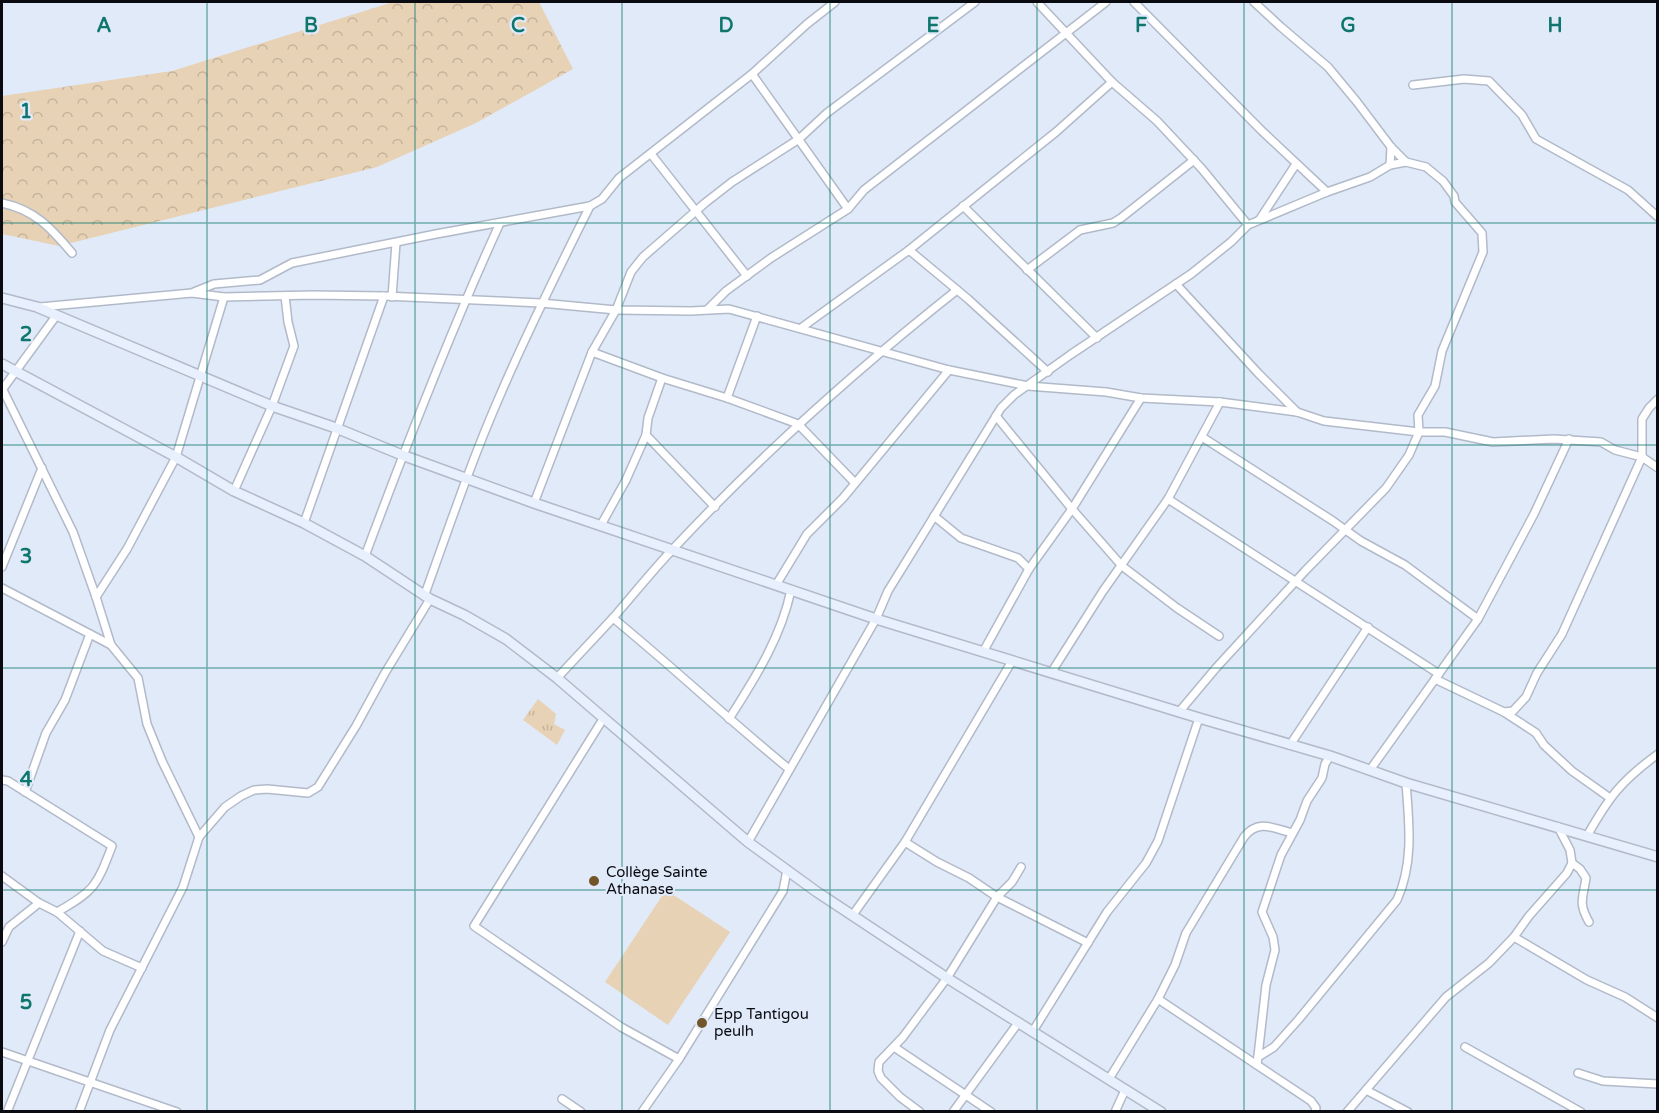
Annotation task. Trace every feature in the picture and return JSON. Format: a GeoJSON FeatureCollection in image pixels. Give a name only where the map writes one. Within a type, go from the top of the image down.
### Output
{"type":"FeatureCollection","features":[{"type":"Feature","properties":{"kind":"street"},"geometry":{"type":"LineString","coordinates":[[192,293],[214,284],[260,280],[292,263],[590,206],[602,199],[619,178],[752,74],[835,2]]}},
{"type":"Feature","properties":{"kind":"street"},"geometry":{"type":"LineString","coordinates":[[534,503],[592,352],[616,310],[631,272],[643,257],[732,182],[799,139],[827,113],[975,2]]}},
{"type":"Feature","properties":{"kind":"street"},"geometry":{"type":"LineString","coordinates":[[1037,2],[1112,82],[1157,121],[1194,160],[1248,225]]}},
{"type":"Feature","properties":{"kind":"street"},"geometry":{"type":"LineString","coordinates":[[708,309],[726,291],[771,258],[848,209],[864,190],[1106,2]]}},
{"type":"Feature","properties":{"kind":"street"},"geometry":{"type":"LineString","coordinates":[[1134,2],[1296,164],[1328,192]]}},
{"type":"Feature","properties":{"kind":"street"},"geometry":{"type":"LineString","coordinates":[[1254,2],[1328,67],[1358,102],[1391,147],[1406,162]]}},
{"type":"Feature","properties":{"kind":"street"},"geometry":{"type":"LineString","coordinates":[[752,74],[848,209]]}},
{"type":"Feature","properties":{"kind":"street"},"geometry":{"type":"LineString","coordinates":[[1413,85],[1464,79],[1490,81],[1522,116],[1536,139],[1628,190],[1658,217]]}},
{"type":"Feature","properties":{"kind":"street"},"geometry":{"type":"LineString","coordinates":[[801,328],[909,250],[1056,132],[1112,82]]}},
{"type":"Feature","properties":{"kind":"street"},"geometry":{"type":"LineString","coordinates":[[1390,165],[1391,147]]}},
{"type":"Feature","properties":{"kind":"street"},"geometry":{"type":"LineString","coordinates":[[651,154],[747,276]]}},
{"type":"Feature","properties":{"kind":"street"},"geometry":{"type":"LineString","coordinates":[[1027,270],[1080,230],[1113,223],[1121,218],[1194,160]]}},
{"type":"Feature","properties":{"kind":"street"},"geometry":{"type":"LineString","coordinates":[[748,842],[876,619],[888,591],[1001,408],[1014,395],[1176,284],[1232,242],[1248,225],[1370,177],[1390,165],[1406,162],[1426,167],[1443,180],[1455,196],[1455,202],[1482,233],[1483,252],[1442,351],[1435,386],[1418,415],[1419,432],[1409,455],[1399,471],[1296,580],[1179,712]]}},
{"type":"Feature","properties":{"kind":"street"},"geometry":{"type":"LineString","coordinates":[[1259,221],[1296,164]]}},
{"type":"Feature","properties":{"kind":"street"},"geometry":{"type":"LineString","coordinates":[[2,203],[29,212],[51,227],[72,253]]}},
{"type":"Feature","properties":{"kind":"street"},"geometry":{"type":"LineString","coordinates":[[79,1112],[111,1029],[183,887],[199,837],[225,807],[254,790],[274,789],[308,793],[318,787],[356,726],[427,597],[466,478],[500,394],[541,303],[590,206]]}},
{"type":"Feature","properties":{"kind":"street"},"geometry":{"type":"LineString","coordinates":[[963,206],[1097,338]]}},
{"type":"Feature","properties":{"kind":"street"},"geometry":{"type":"LineString","coordinates":[[365,556],[402,455],[465,300],[500,223]]}},
{"type":"Feature","properties":{"kind":"street"},"geometry":{"type":"LineString","coordinates":[[304,523],[336,428],[388,296],[396,243]]}},
{"type":"Feature","properties":{"kind":"street"},"geometry":{"type":"LineString","coordinates":[[909,250],[1048,372]]}},
{"type":"Feature","properties":{"kind":"street"},"geometry":{"type":"LineString","coordinates":[[1176,284],[1258,373],[1297,411]]}},
{"type":"Feature","properties":{"kind":"street"},"geometry":{"type":"LineString","coordinates":[[557,678],[672,550],[798,424],[880,351],[957,290]]}},
{"type":"Feature","properties":{"kind":"street"},"geometry":{"type":"LineString","coordinates":[[37,307],[192,293],[224,297],[388,296],[541,303],[616,310],[729,309],[949,370],[1028,386],[1141,398],[1220,402],[1297,411],[1324,421],[1419,432],[1445,432],[1493,442],[1569,439],[1601,442],[1616,450],[1642,457],[1658,468]]}},
{"type":"Feature","properties":{"kind":"street"},"geometry":{"type":"LineString","coordinates":[[234,491],[272,406],[294,346],[285,296]]}},
{"type":"Feature","properties":{"kind":"street"},"geometry":{"type":"LineString","coordinates":[[96,597],[133,538],[176,457],[224,297]]}},
{"type":"Feature","properties":{"kind":"street"},"geometry":{"type":"LineString","coordinates":[[2,298],[37,307],[272,406],[336,428],[402,455],[534,503],[876,619],[1330,756],[1406,783],[1658,857]]}},
{"type":"Feature","properties":{"kind":"street"},"geometry":{"type":"LineString","coordinates":[[56,316],[2,389],[73,532],[111,645],[138,678],[147,724],[169,777],[199,837]]}},
{"type":"Feature","properties":{"kind":"street"},"geometry":{"type":"LineString","coordinates":[[727,398],[758,316]]}},
{"type":"Feature","properties":{"kind":"street"},"geometry":{"type":"LineString","coordinates":[[592,352],[798,424],[855,483]]}},
{"type":"Feature","properties":{"kind":"street"},"geometry":{"type":"LineString","coordinates":[[2,364],[176,457],[234,491],[304,523],[365,556],[427,597],[506,639],[557,678],[748,842],[852,916],[1161,1112]]}},
{"type":"Feature","properties":{"kind":"street"},"geometry":{"type":"LineString","coordinates":[[777,585],[807,534],[855,483],[949,370]]}},
{"type":"Feature","properties":{"kind":"street"},"geometry":{"type":"LineString","coordinates":[[601,525],[626,480],[646,435],[648,418],[662,378]]}},
{"type":"Feature","properties":{"kind":"street"},"geometry":{"type":"LineString","coordinates":[[982,652],[1029,569],[1072,509],[1141,398]]}},
{"type":"Feature","properties":{"kind":"street"},"geometry":{"type":"LineString","coordinates":[[1504,712],[1513,711],[1526,697],[1537,673],[1562,634],[1642,457],[1642,419],[1648,408],[1658,399]]}},
{"type":"Feature","properties":{"kind":"street"},"geometry":{"type":"LineString","coordinates":[[1051,673],[1103,591],[1167,499],[1220,402]]}},
{"type":"Feature","properties":{"kind":"street"},"geometry":{"type":"LineString","coordinates":[[996,416],[1122,566],[1177,608],[1220,636]]}},
{"type":"Feature","properties":{"kind":"street"},"geometry":{"type":"LineString","coordinates":[[646,435],[715,507]]}},
{"type":"Feature","properties":{"kind":"street"},"geometry":{"type":"LineString","coordinates":[[1202,437],[1345,530],[1413,571],[1478,619]]}},
{"type":"Feature","properties":{"kind":"street"},"geometry":{"type":"LineString","coordinates":[[1370,770],[1478,619],[1534,514],[1569,439]]}},
{"type":"Feature","properties":{"kind":"street"},"geometry":{"type":"LineString","coordinates":[[2,567],[42,468]]}},
{"type":"Feature","properties":{"kind":"street"},"geometry":{"type":"LineString","coordinates":[[1167,499],[1368,627],[1437,676],[1504,712],[1536,733],[1544,745],[1572,771],[1610,798]]}},
{"type":"Feature","properties":{"kind":"street"},"geometry":{"type":"LineString","coordinates":[[934,516],[961,538],[1018,558],[1029,569]]}},
{"type":"Feature","properties":{"kind":"street"},"geometry":{"type":"LineString","coordinates":[[2,588],[111,645]]}},
{"type":"Feature","properties":{"kind":"street"},"geometry":{"type":"LineString","coordinates":[[729,719],[766,656],[786,616],[791,590]]}},
{"type":"Feature","properties":{"kind":"street"},"geometry":{"type":"LineString","coordinates":[[613,618],[789,769]]}},
{"type":"Feature","properties":{"kind":"street"},"geometry":{"type":"LineString","coordinates":[[1290,744],[1368,627]]}},
{"type":"Feature","properties":{"kind":"street"},"geometry":{"type":"LineString","coordinates":[[25,792],[46,733],[65,700],[90,634]]}},
{"type":"Feature","properties":{"kind":"street"},"geometry":{"type":"LineString","coordinates":[[852,916],[905,842],[1012,661]]}},
{"type":"Feature","properties":{"kind":"street"},"geometry":{"type":"LineString","coordinates":[[1033,1031],[1107,912],[1152,854],[1199,718]]}},
{"type":"Feature","properties":{"kind":"street"},"geometry":{"type":"LineString","coordinates":[[603,719],[474,926],[621,1027],[679,1059]]}},
{"type":"Feature","properties":{"kind":"street"},"geometry":{"type":"LineString","coordinates":[[1587,836],[1610,798],[1634,771],[1658,754]]}},
{"type":"Feature","properties":{"kind":"street"},"geometry":{"type":"LineString","coordinates":[[1258,1061],[1266,985],[1275,951],[1273,937],[1262,912],[1281,855],[1300,820],[1307,801],[1322,778],[1325,764],[1330,756]]}},
{"type":"Feature","properties":{"kind":"street"},"geometry":{"type":"LineString","coordinates":[[2,780],[112,846],[103,870],[92,889],[82,898],[57,912]]}},
{"type":"Feature","properties":{"kind":"street"},"geometry":{"type":"LineString","coordinates":[[1258,1061],[1299,1019],[1397,900],[1406,876],[1410,830],[1406,783]]}},
{"type":"Feature","properties":{"kind":"street"},"geometry":{"type":"LineString","coordinates":[[1109,1079],[1158,999],[1175,965],[1186,933],[1250,830],[1261,826],[1292,833]]}},
{"type":"Feature","properties":{"kind":"street"},"geometry":{"type":"LineString","coordinates":[[1347,1112],[1446,998],[1489,963],[1568,873],[1572,863],[1570,850],[1558,827]]}},
{"type":"Feature","properties":{"kind":"street"},"geometry":{"type":"LineString","coordinates":[[905,842],[969,878],[997,897],[1088,944]]}},
{"type":"Feature","properties":{"kind":"street"},"geometry":{"type":"LineString","coordinates":[[1572,863],[1586,878],[1581,899],[1582,910],[1589,922]]}},
{"type":"Feature","properties":{"kind":"street"},"geometry":{"type":"LineString","coordinates":[[920,1112],[900,1097],[881,1078],[878,1071],[879,1062],[894,1047],[947,978],[997,897],[1012,882],[1020,867]]}},
{"type":"Feature","properties":{"kind":"street"},"geometry":{"type":"LineString","coordinates":[[642,1112],[679,1059],[783,891],[787,870]]}},
{"type":"Feature","properties":{"kind":"street"},"geometry":{"type":"LineString","coordinates":[[2,876],[39,903],[57,912],[102,951],[142,968]]}},
{"type":"Feature","properties":{"kind":"street"},"geometry":{"type":"LineString","coordinates":[[2,942],[9,927],[39,903]]}},
{"type":"Feature","properties":{"kind":"street"},"geometry":{"type":"LineString","coordinates":[[7,1112],[80,931]]}},
{"type":"Feature","properties":{"kind":"street"},"geometry":{"type":"LineString","coordinates":[[1514,937],[1587,980],[1625,997],[1658,1018]]}},
{"type":"Feature","properties":{"kind":"street"},"geometry":{"type":"LineString","coordinates":[[1158,999],[1258,1061],[1311,1101],[1316,1108],[1315,1112]]}},
{"type":"Feature","properties":{"kind":"street"},"geometry":{"type":"LineString","coordinates":[[953,1112],[1018,1023]]}},
{"type":"Feature","properties":{"kind":"street"},"geometry":{"type":"LineString","coordinates":[[894,1047],[991,1112]]}},
{"type":"Feature","properties":{"kind":"street"},"geometry":{"type":"LineString","coordinates":[[1465,1047],[1581,1112]]}},
{"type":"Feature","properties":{"kind":"street"},"geometry":{"type":"LineString","coordinates":[[2,1052],[177,1112]]}},
{"type":"Feature","properties":{"kind":"street"},"geometry":{"type":"LineString","coordinates":[[1578,1073],[1603,1081],[1658,1084]]}},
{"type":"Feature","properties":{"kind":"street"},"geometry":{"type":"LineString","coordinates":[[1115,1112],[1125,1090]]}},
{"type":"Feature","properties":{"kind":"street"},"geometry":{"type":"LineString","coordinates":[[1366,1090],[1408,1112]]}},
{"type":"Feature","properties":{"kind":"street"},"geometry":{"type":"LineString","coordinates":[[562,1099],[581,1112]]}},
{"type":"Feature","properties":{"kind":"green space"},"geometry":{"type":"Polygon","coordinates":[[[393,2],[539,2],[573,69],[476,123],[377,167],[59,246],[2,234],[2,96],[172,71],[393,2]]]}},
{"type":"Feature","properties":{"kind":"green space"},"geometry":{"type":"Polygon","coordinates":[[[538,699],[556,714],[554,724],[565,730],[557,745],[523,720],[538,699]]]}},
{"type":"Feature","properties":{"kind":"green space"},"geometry":{"type":"Polygon","coordinates":[[[666,890],[730,932],[668,1025],[605,982],[666,890]]]}},
{"type":"Feature","properties":{"kind":"place","name":"Collège Sainte Athanase"},"geometry":{"type":"Point","coordinates":[594,881]}},
{"type":"Feature","properties":{"kind":"place","name":"Epp Tantigou peulh"},"geometry":{"type":"Point","coordinates":[702,1023]}}]}
